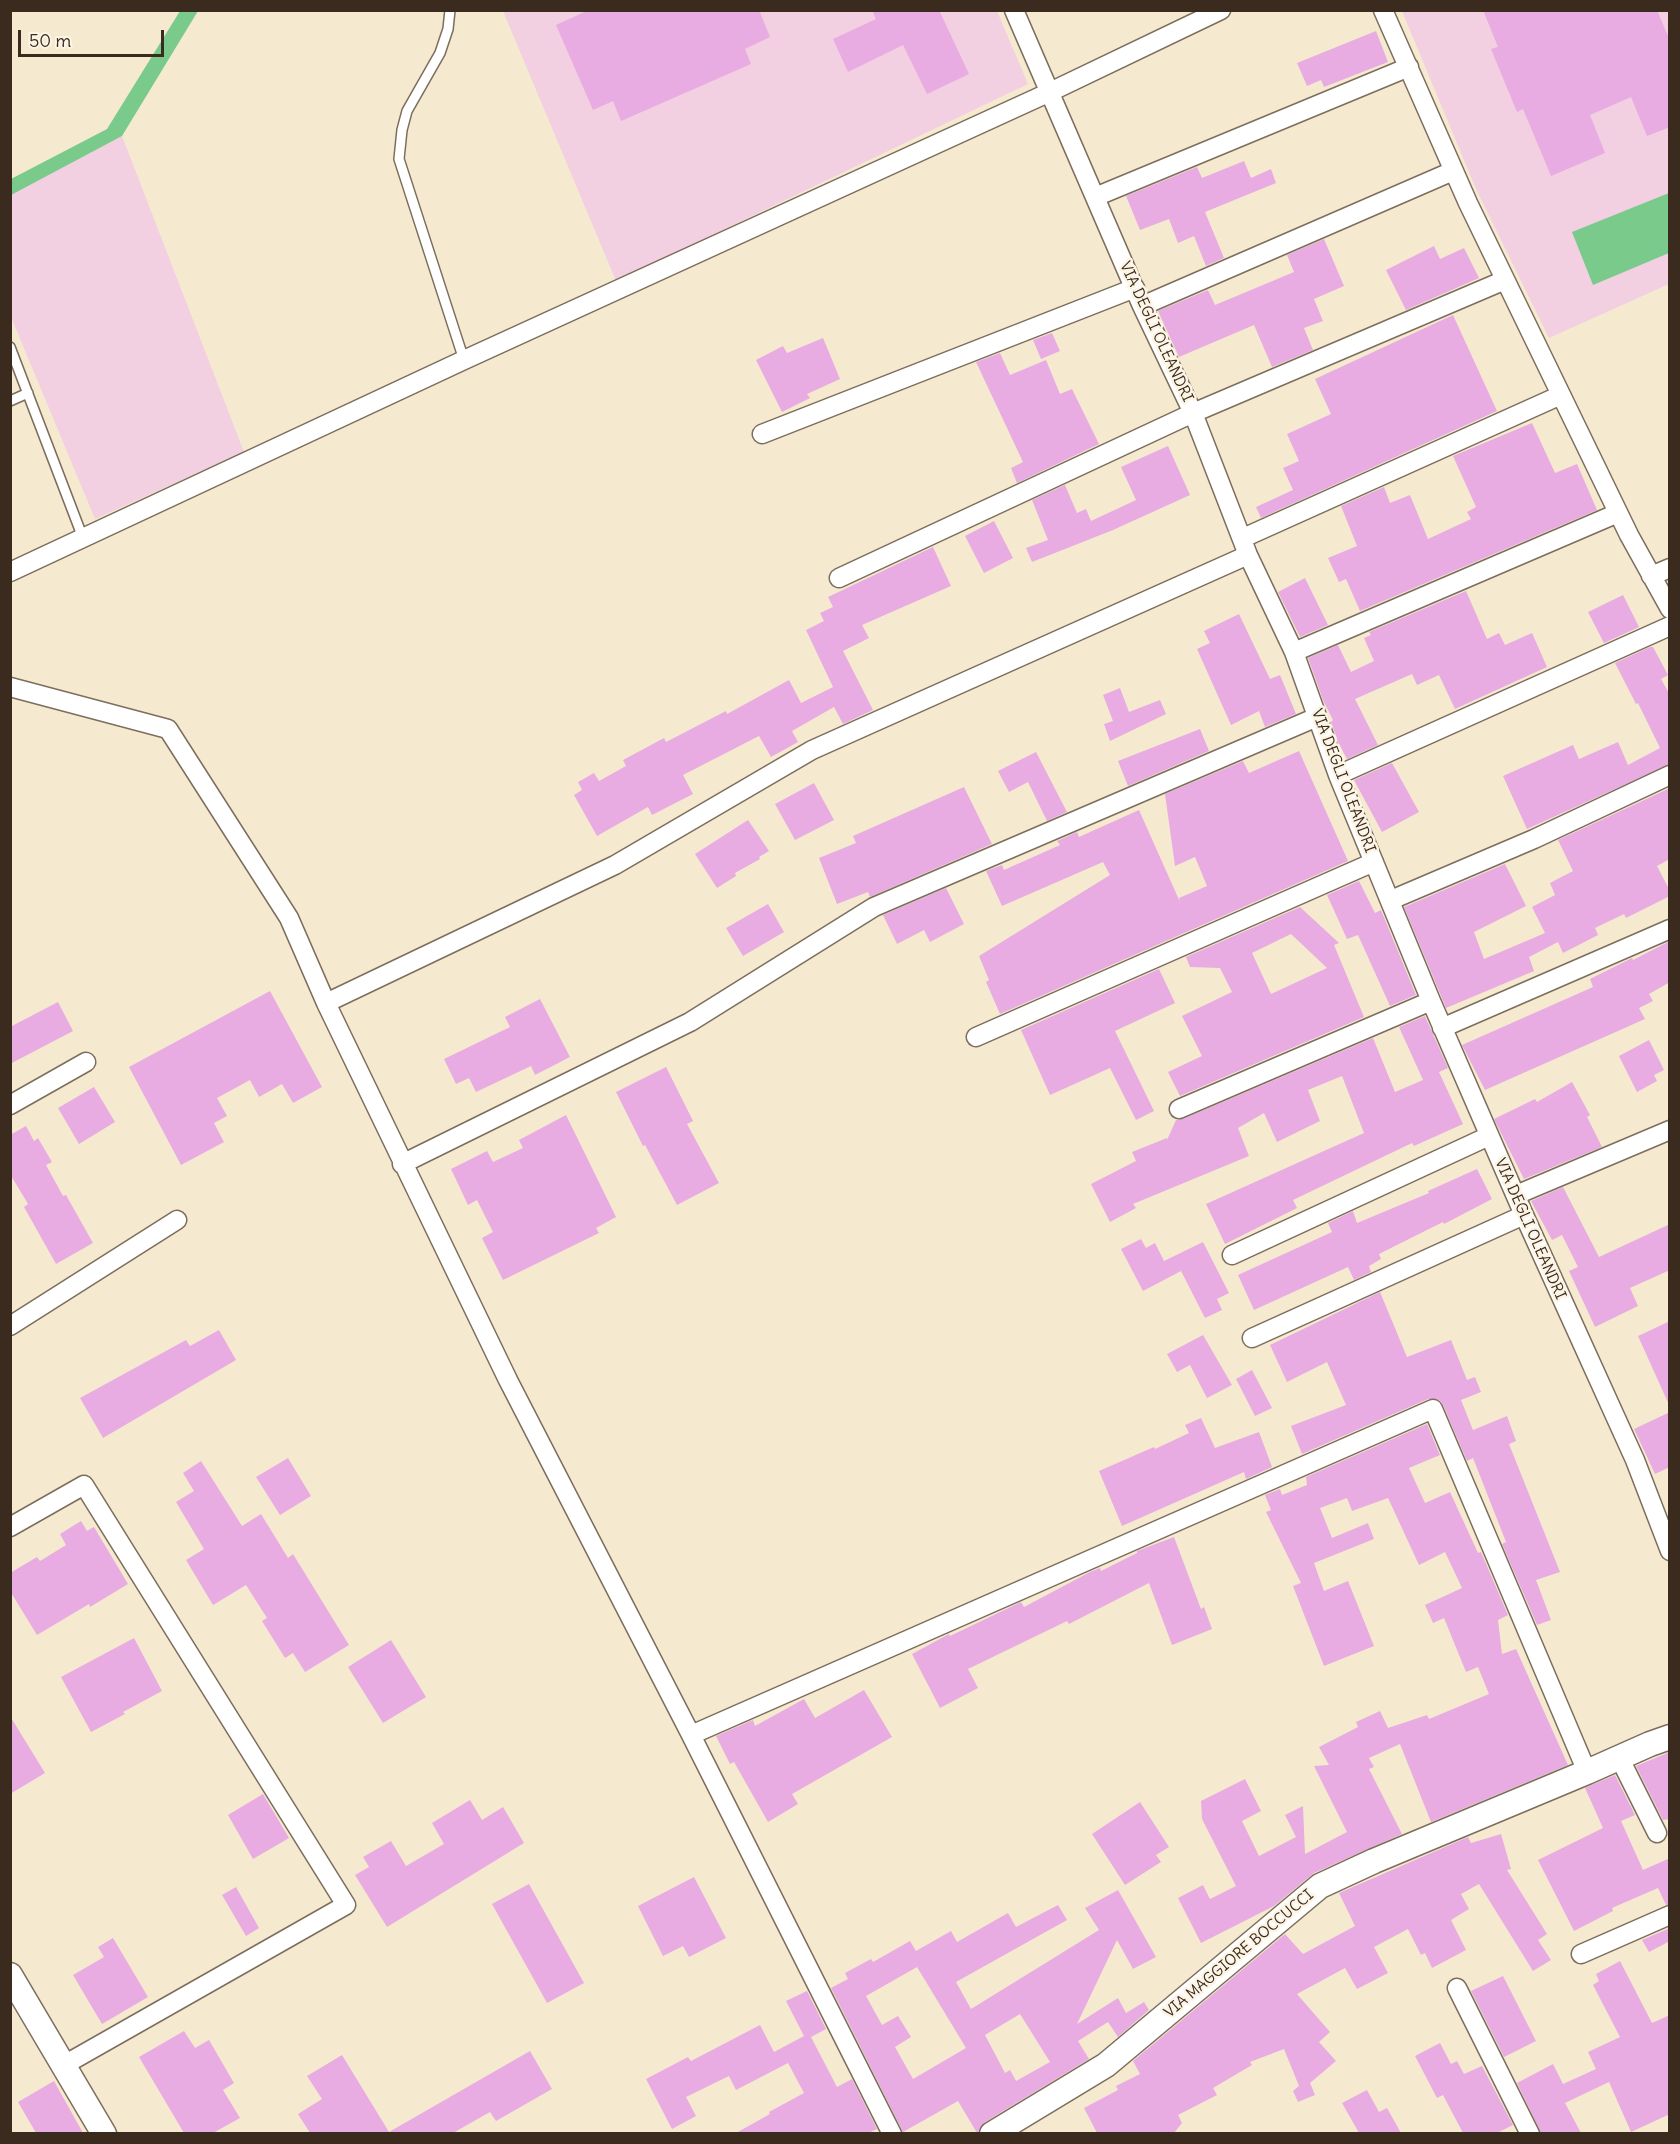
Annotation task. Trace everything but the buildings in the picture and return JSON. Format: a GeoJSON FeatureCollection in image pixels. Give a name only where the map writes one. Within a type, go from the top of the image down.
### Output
{"type":"FeatureCollection","features":[{"type":"Feature","properties":{"kind":"street","name":"VIA DEGLI OLEANDRI"},"geometry":{"type":"LineString","coordinates":[[1014,10],[1142,306],[1193,413],[1245,547],[1294,652],[1338,775],[1442,1028],[1635,1460],[1670,1551]]}},
{"type":"Feature","properties":{"kind":"street"},"geometry":{"type":"LineString","coordinates":[[10,572],[464,360],[1050,92],[1221,10]]}},
{"type":"Feature","properties":{"kind":"street"},"geometry":{"type":"LineString","coordinates":[[1383,10],[1453,171],[1618,513],[1670,609]]}},
{"type":"Feature","properties":{"kind":"street"},"geometry":{"type":"LineString","coordinates":[[1095,197],[1409,67]]}},
{"type":"Feature","properties":{"kind":"street"},"geometry":{"type":"LineString","coordinates":[[1142,306],[1453,171]]}},
{"type":"Feature","properties":{"kind":"street"},"geometry":{"type":"LineString","coordinates":[[839,578],[1193,413],[1505,279]]}},
{"type":"Feature","properties":{"kind":"street"},"geometry":{"type":"LineString","coordinates":[[762,434],[1135,288]]}},
{"type":"Feature","properties":{"kind":"street"},"geometry":{"type":"LineString","coordinates":[[326,1003],[615,865],[812,750],[1245,547],[1561,395]]}},
{"type":"Feature","properties":{"kind":"street"},"geometry":{"type":"LineString","coordinates":[[1294,652],[1618,513]]}},
{"type":"Feature","properties":{"kind":"street"},"geometry":{"type":"LineString","coordinates":[[1652,576],[1670,568]]}},
{"type":"Feature","properties":{"kind":"street"},"geometry":{"type":"LineString","coordinates":[[1338,775],[1670,626]]}},
{"type":"Feature","properties":{"kind":"street"},"geometry":{"type":"LineString","coordinates":[[10,687],[168,729],[289,918],[326,1003],[402,1164],[508,1380],[892,2133]]}},
{"type":"Feature","properties":{"kind":"street"},"geometry":{"type":"LineString","coordinates":[[402,1164],[690,1022],[874,907],[1317,717]]}},
{"type":"Feature","properties":{"kind":"street"},"geometry":{"type":"LineString","coordinates":[[1391,900],[1534,839],[1670,775]]}},
{"type":"Feature","properties":{"kind":"street"},"geometry":{"type":"LineString","coordinates":[[976,1037],[1374,862]]}},
{"type":"Feature","properties":{"kind":"street"},"geometry":{"type":"LineString","coordinates":[[1442,1028],[1670,928]]}},
{"type":"Feature","properties":{"kind":"street"},"geometry":{"type":"LineString","coordinates":[[1179,1109],[1431,1001]]}},
{"type":"Feature","properties":{"kind":"street"},"geometry":{"type":"LineString","coordinates":[[10,1105],[86,1062]]}},
{"type":"Feature","properties":{"kind":"street"},"geometry":{"type":"LineString","coordinates":[[1516,1195],[1670,1130]]}},
{"type":"Feature","properties":{"kind":"street"},"geometry":{"type":"LineString","coordinates":[[1232,1254],[1489,1137]]}},
{"type":"Feature","properties":{"kind":"street"},"geometry":{"type":"LineString","coordinates":[[1252,1338],[1524,1215]]}},
{"type":"Feature","properties":{"kind":"street"},"geometry":{"type":"LineString","coordinates":[[10,1326],[177,1220]]}},
{"type":"Feature","properties":{"kind":"street"},"geometry":{"type":"LineString","coordinates":[[691,1735],[1433,1409],[1587,1772]]}},
{"type":"Feature","properties":{"kind":"street"},"geometry":{"type":"LineString","coordinates":[[14,1518],[84,1485],[346,1905],[64,2065]]}},
{"type":"Feature","properties":{"kind":"street","name":"VIA MAGGIORE BOCCUCCI"},"geometry":{"type":"LineString","coordinates":[[992,2133],[1106,2065],[1320,1886],[1374,1861],[1670,1737]]}},
{"type":"Feature","properties":{"kind":"street"},"geometry":{"type":"LineString","coordinates":[[1619,1757],[1657,1833]]}},
{"type":"Feature","properties":{"kind":"street"},"geometry":{"type":"LineString","coordinates":[[1581,1954],[1670,1915]]}},
{"type":"Feature","properties":{"kind":"street"},"geometry":{"type":"LineString","coordinates":[[10,1975],[104,2133]]}},
{"type":"Feature","properties":{"kind":"street"},"geometry":{"type":"LineString","coordinates":[[1457,1988],[1523,2131]]}},
{"type":"Feature","properties":{"kind":"lane"},"geometry":{"type":"LineString","coordinates":[[450,10],[448,29],[440,53],[407,111],[402,130],[399,159],[464,360]]}},
{"type":"Feature","properties":{"kind":"lane"},"geometry":{"type":"LineString","coordinates":[[10,347],[83,538]]}},
{"type":"Feature","properties":{"kind":"lane"},"geometry":{"type":"LineString","coordinates":[[10,401],[28,393]]}},
{"type":"Feature","properties":{"kind":"shaded area"},"geometry":{"type":"Polygon","coordinates":[[[503,11],[997,11],[1028,84],[616,281],[503,11]]]}},
{"type":"Feature","properties":{"kind":"shaded area"},"geometry":{"type":"Polygon","coordinates":[[[1402,11],[1669,11],[1669,284],[1549,338],[1476,189],[1402,11]]]}},
{"type":"Feature","properties":{"kind":"shaded area"},"geometry":{"type":"Polygon","coordinates":[[[122,136],[244,452],[95,519],[11,317],[10,195],[122,136]]]}},
{"type":"Feature","properties":{"kind":"green space"},"geometry":{"type":"Polygon","coordinates":[[[180,11],[198,11],[122,136],[11,195],[11,179],[107,129],[180,11]]]}},
{"type":"Feature","properties":{"kind":"green space"},"geometry":{"type":"Polygon","coordinates":[[[1669,193],[1669,253],[1593,285],[1572,232],[1669,193]]]}}]}
